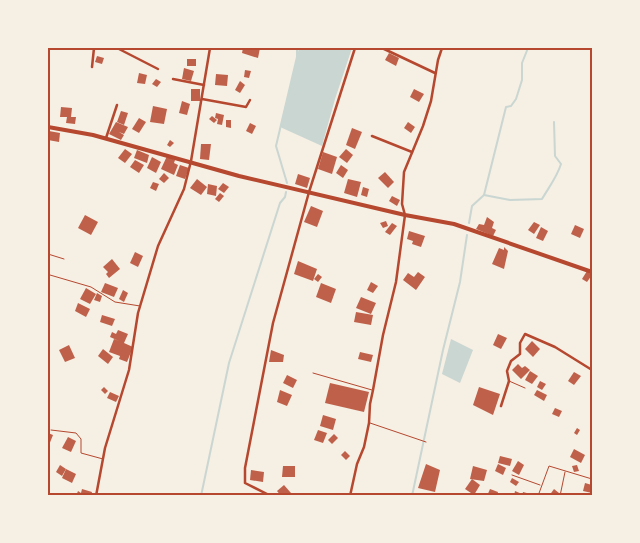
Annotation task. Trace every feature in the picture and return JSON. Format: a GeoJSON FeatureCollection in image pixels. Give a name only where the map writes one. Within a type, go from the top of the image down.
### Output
{"type":"FeatureCollection","features":[{"type":"Feature","properties":{"kind":"main road"},"geometry":{"type":"LineString","coordinates":[[48,127],[106,138],[239,176],[405,215],[454,224],[592,272]]}},
{"type":"Feature","properties":{"kind":"street"},"geometry":{"type":"LineString","coordinates":[[92,67],[94,48]]}},
{"type":"Feature","properties":{"kind":"street"},"geometry":{"type":"LineString","coordinates":[[117,48],[158,69]]}},
{"type":"Feature","properties":{"kind":"street"},"geometry":{"type":"LineString","coordinates":[[96,496],[102,459],[129,370],[140,306],[158,246],[184,189],[191,161],[210,48]]}},
{"type":"Feature","properties":{"kind":"street"},"geometry":{"type":"LineString","coordinates":[[271,496],[245,483],[246,468],[273,323],[309,192],[355,48]]}},
{"type":"Feature","properties":{"kind":"street"},"geometry":{"type":"LineString","coordinates":[[382,48],[435,73]]}},
{"type":"Feature","properties":{"kind":"street"},"geometry":{"type":"LineString","coordinates":[[350,496],[357,464],[364,447],[370,423],[372,390],[396,282],[405,215],[402,204],[404,172],[431,101],[435,73],[442,48]]}},
{"type":"Feature","properties":{"kind":"street"},"geometry":{"type":"LineString","coordinates":[[173,79],[204,85]]}},
{"type":"Feature","properties":{"kind":"street"},"geometry":{"type":"LineString","coordinates":[[202,99],[246,107],[250,100]]}},
{"type":"Feature","properties":{"kind":"street"},"geometry":{"type":"LineString","coordinates":[[106,138],[117,105]]}},
{"type":"Feature","properties":{"kind":"street"},"geometry":{"type":"LineString","coordinates":[[372,136],[412,152]]}},
{"type":"Feature","properties":{"kind":"street"},"geometry":{"type":"LineString","coordinates":[[501,406],[509,381],[507,371],[511,362],[520,354],[520,343],[525,334],[555,347],[592,370]]}},
{"type":"Feature","properties":{"kind":"lane"},"geometry":{"type":"LineString","coordinates":[[48,254],[64,259]]}},
{"type":"Feature","properties":{"kind":"lane"},"geometry":{"type":"LineString","coordinates":[[50,276],[91,288],[115,302],[140,306]]}},
{"type":"Feature","properties":{"kind":"lane"},"geometry":{"type":"LineString","coordinates":[[313,373],[372,390]]}},
{"type":"Feature","properties":{"kind":"lane"},"geometry":{"type":"LineString","coordinates":[[509,381],[525,388]]}},
{"type":"Feature","properties":{"kind":"lane"},"geometry":{"type":"LineString","coordinates":[[370,423],[426,442]]}},
{"type":"Feature","properties":{"kind":"lane"},"geometry":{"type":"LineString","coordinates":[[52,430],[76,433],[81,439],[81,453],[102,459]]}},
{"type":"Feature","properties":{"kind":"lane"},"geometry":{"type":"LineString","coordinates":[[538,496],[540,486],[549,466],[592,479]]}},
{"type":"Feature","properties":{"kind":"lane"},"geometry":{"type":"LineString","coordinates":[[560,496],[565,472]]}},
{"type":"Feature","properties":{"kind":"lane"},"geometry":{"type":"LineString","coordinates":[[512,476],[540,486]]}},
{"type":"Feature","properties":{"kind":"shaded area"},"geometry":{"type":"Polygon","coordinates":[[[299,48],[352,48],[322,146],[280,127],[299,48]]]}},
{"type":"Feature","properties":{"kind":"shaded area"},"geometry":{"type":"Polygon","coordinates":[[[451,339],[473,350],[460,383],[442,374],[451,339]]]}},
{"type":"Feature","properties":{"kind":"building"},"geometry":{"type":"Polygon","coordinates":[[[243,48],[260,48],[258,58],[242,53],[243,48]]]}},
{"type":"Feature","properties":{"kind":"building"},"geometry":{"type":"Polygon","coordinates":[[[389,53],[399,58],[396,66],[385,60],[389,53]]]}},
{"type":"Feature","properties":{"kind":"building"},"geometry":{"type":"Polygon","coordinates":[[[97,56],[104,58],[102,64],[95,62],[97,56]]]}},
{"type":"Feature","properties":{"kind":"building"},"geometry":{"type":"Polygon","coordinates":[[[187,59],[196,59],[196,66],[187,66],[187,59]]]}},
{"type":"Feature","properties":{"kind":"building"},"geometry":{"type":"Polygon","coordinates":[[[184,68],[194,71],[191,81],[182,79],[184,68]]]}},
{"type":"Feature","properties":{"kind":"building"},"geometry":{"type":"Polygon","coordinates":[[[245,70],[251,71],[249,78],[244,77],[245,70]]]}},
{"type":"Feature","properties":{"kind":"building"},"geometry":{"type":"Polygon","coordinates":[[[139,73],[147,75],[145,84],[137,83],[139,73]]]}},
{"type":"Feature","properties":{"kind":"building"},"geometry":{"type":"Polygon","coordinates":[[[216,74],[228,75],[227,86],[215,85],[216,74]]]}},
{"type":"Feature","properties":{"kind":"building"},"geometry":{"type":"Polygon","coordinates":[[[156,79],[161,82],[157,87],[152,84],[156,79]]]}},
{"type":"Feature","properties":{"kind":"building"},"geometry":{"type":"Polygon","coordinates":[[[240,81],[245,85],[240,93],[235,90],[240,81]]]}},
{"type":"Feature","properties":{"kind":"building"},"geometry":{"type":"Polygon","coordinates":[[[191,89],[200,89],[200,101],[191,101],[191,89]]]}},
{"type":"Feature","properties":{"kind":"building"},"geometry":{"type":"Polygon","coordinates":[[[414,89],[424,94],[419,102],[410,97],[414,89]]]}},
{"type":"Feature","properties":{"kind":"building"},"geometry":{"type":"Polygon","coordinates":[[[182,101],[190,104],[187,115],[179,113],[182,101]]]}},
{"type":"Feature","properties":{"kind":"building"},"geometry":{"type":"Polygon","coordinates":[[[153,106],[167,109],[164,124],[150,122],[153,106]]]}},
{"type":"Feature","properties":{"kind":"building"},"geometry":{"type":"Polygon","coordinates":[[[61,107],[72,108],[71,117],[76,117],[75,124],[66,123],[67,117],[60,117],[61,107]]]}},
{"type":"Feature","properties":{"kind":"building"},"geometry":{"type":"Polygon","coordinates":[[[121,111],[128,113],[124,125],[117,122],[121,111]]]}},
{"type":"Feature","properties":{"kind":"building"},"geometry":{"type":"Polygon","coordinates":[[[216,113],[224,115],[222,125],[217,124],[216,113]]]}},
{"type":"Feature","properties":{"kind":"building"},"geometry":{"type":"Polygon","coordinates":[[[212,116],[217,120],[214,123],[209,119],[212,116]]]}},
{"type":"Feature","properties":{"kind":"building"},"geometry":{"type":"Polygon","coordinates":[[[139,118],[146,122],[139,133],[132,129],[139,118]]]}},
{"type":"Feature","properties":{"kind":"building"},"geometry":{"type":"Polygon","coordinates":[[[226,120],[231,120],[231,128],[226,127],[226,120]]]}},
{"type":"Feature","properties":{"kind":"building"},"geometry":{"type":"Polygon","coordinates":[[[116,122],[128,127],[124,134],[119,132],[124,135],[121,140],[109,134],[116,122]]]}},
{"type":"Feature","properties":{"kind":"building"},"geometry":{"type":"Polygon","coordinates":[[[408,122],[415,127],[411,133],[404,128],[408,122]]]}},
{"type":"Feature","properties":{"kind":"building"},"geometry":{"type":"Polygon","coordinates":[[[250,123],[256,126],[252,134],[246,131],[250,123]]]}},
{"type":"Feature","properties":{"kind":"building"},"geometry":{"type":"Polygon","coordinates":[[[352,128],[362,132],[355,149],[346,145],[352,128]]]}},
{"type":"Feature","properties":{"kind":"building"},"geometry":{"type":"Polygon","coordinates":[[[49,131],[60,133],[59,142],[48,140],[49,131]]]}},
{"type":"Feature","properties":{"kind":"building"},"geometry":{"type":"Polygon","coordinates":[[[170,140],[174,143],[170,147],[167,145],[170,140]]]}},
{"type":"Feature","properties":{"kind":"building"},"geometry":{"type":"Polygon","coordinates":[[[201,144],[211,144],[209,160],[200,159],[201,144]]]}},
{"type":"Feature","properties":{"kind":"building"},"geometry":{"type":"Polygon","coordinates":[[[125,149],[132,154],[125,163],[118,158],[125,149]]]}},
{"type":"Feature","properties":{"kind":"building"},"geometry":{"type":"Polygon","coordinates":[[[346,149],[353,155],[347,163],[339,157],[346,149]]]}},
{"type":"Feature","properties":{"kind":"building"},"geometry":{"type":"Polygon","coordinates":[[[137,150],[149,155],[147,163],[134,158],[137,150]]]}},
{"type":"Feature","properties":{"kind":"building"},"geometry":{"type":"Polygon","coordinates":[[[323,152],[337,157],[332,174],[318,169],[323,152]]]}},
{"type":"Feature","properties":{"kind":"building"},"geometry":{"type":"Polygon","coordinates":[[[167,156],[175,160],[174,163],[178,165],[174,175],[161,169],[167,156]]]}},
{"type":"Feature","properties":{"kind":"building"},"geometry":{"type":"Polygon","coordinates":[[[152,157],[161,162],[156,173],[147,168],[152,157]]]}},
{"type":"Feature","properties":{"kind":"building"},"geometry":{"type":"Polygon","coordinates":[[[135,160],[144,165],[139,173],[130,167],[135,160]]]}},
{"type":"Feature","properties":{"kind":"building"},"geometry":{"type":"Polygon","coordinates":[[[180,165],[189,168],[185,179],[176,176],[180,165]]]}},
{"type":"Feature","properties":{"kind":"building"},"geometry":{"type":"Polygon","coordinates":[[[341,165],[348,170],[343,178],[336,173],[341,165]]]}},
{"type":"Feature","properties":{"kind":"building"},"geometry":{"type":"Polygon","coordinates":[[[385,172],[394,182],[388,188],[378,178],[385,172]]]}},
{"type":"Feature","properties":{"kind":"building"},"geometry":{"type":"Polygon","coordinates":[[[164,173],[169,178],[164,183],[159,179],[164,173]]]}},
{"type":"Feature","properties":{"kind":"building"},"geometry":{"type":"Polygon","coordinates":[[[298,174],[310,178],[307,188],[295,184],[298,174]]]}},
{"type":"Feature","properties":{"kind":"building"},"geometry":{"type":"Polygon","coordinates":[[[197,179],[207,187],[201,195],[190,188],[197,179]]]}},
{"type":"Feature","properties":{"kind":"building"},"geometry":{"type":"Polygon","coordinates":[[[348,179],[361,182],[357,197],[344,193],[348,179]]]}},
{"type":"Feature","properties":{"kind":"building"},"geometry":{"type":"Polygon","coordinates":[[[153,182],[159,184],[156,191],[150,188],[153,182]]]}},
{"type":"Feature","properties":{"kind":"building"},"geometry":{"type":"Polygon","coordinates":[[[223,183],[229,187],[224,193],[218,189],[223,183]]]}},
{"type":"Feature","properties":{"kind":"building"},"geometry":{"type":"Polygon","coordinates":[[[208,184],[217,186],[216,196],[207,194],[208,184]]]}},
{"type":"Feature","properties":{"kind":"building"},"geometry":{"type":"Polygon","coordinates":[[[363,187],[369,189],[367,197],[361,195],[363,187]]]}},
{"type":"Feature","properties":{"kind":"building"},"geometry":{"type":"Polygon","coordinates":[[[220,193],[224,196],[219,202],[215,199],[220,193]]]}},
{"type":"Feature","properties":{"kind":"building"},"geometry":{"type":"Polygon","coordinates":[[[392,196],[400,200],[397,206],[389,201],[392,196]]]}},
{"type":"Feature","properties":{"kind":"building"},"geometry":{"type":"Polygon","coordinates":[[[311,206],[323,211],[317,227],[304,222],[311,206]]]}},
{"type":"Feature","properties":{"kind":"building"},"geometry":{"type":"Polygon","coordinates":[[[85,215],[98,222],[91,235],[78,228],[85,215]]]}},
{"type":"Feature","properties":{"kind":"building"},"geometry":{"type":"Polygon","coordinates":[[[487,217],[494,222],[492,228],[496,230],[493,236],[476,229],[479,224],[484,225],[487,217]]]}},
{"type":"Feature","properties":{"kind":"building"},"geometry":{"type":"Polygon","coordinates":[[[386,221],[388,226],[383,228],[380,223],[386,221]]]}},
{"type":"Feature","properties":{"kind":"building"},"geometry":{"type":"Polygon","coordinates":[[[534,222],[540,225],[534,234],[528,230],[534,222]]]}},
{"type":"Feature","properties":{"kind":"building"},"geometry":{"type":"Polygon","coordinates":[[[392,223],[397,226],[390,235],[385,232],[392,223]]]}},
{"type":"Feature","properties":{"kind":"building"},"geometry":{"type":"Polygon","coordinates":[[[575,225],[584,229],[580,238],[571,234],[575,225]]]}},
{"type":"Feature","properties":{"kind":"building"},"geometry":{"type":"Polygon","coordinates":[[[541,227],[548,231],[543,241],[536,238],[541,227]]]}},
{"type":"Feature","properties":{"kind":"building"},"geometry":{"type":"Polygon","coordinates":[[[409,231],[425,236],[421,247],[412,244],[413,241],[407,239],[409,231]]]}},
{"type":"Feature","properties":{"kind":"building"},"geometry":{"type":"Polygon","coordinates":[[[504,247],[508,251],[504,269],[492,264],[499,248],[504,250],[504,247]]]}},
{"type":"Feature","properties":{"kind":"building"},"geometry":{"type":"Polygon","coordinates":[[[135,252],[143,256],[138,267],[130,263],[135,252]]]}},
{"type":"Feature","properties":{"kind":"building"},"geometry":{"type":"Polygon","coordinates":[[[112,259],[120,269],[109,278],[106,274],[108,272],[103,267],[112,259]]]}},
{"type":"Feature","properties":{"kind":"building"},"geometry":{"type":"Polygon","coordinates":[[[298,261],[317,269],[313,281],[294,274],[298,261]]]}},
{"type":"Feature","properties":{"kind":"building"},"geometry":{"type":"Polygon","coordinates":[[[587,271],[592,275],[587,282],[582,279],[587,271]]]}},
{"type":"Feature","properties":{"kind":"building"},"geometry":{"type":"Polygon","coordinates":[[[418,272],[425,277],[416,290],[403,280],[408,273],[414,277],[418,272]]]}},
{"type":"Feature","properties":{"kind":"building"},"geometry":{"type":"Polygon","coordinates":[[[318,274],[322,277],[318,282],[314,279],[318,274]]]}},
{"type":"Feature","properties":{"kind":"building"},"geometry":{"type":"Polygon","coordinates":[[[371,282],[378,286],[373,293],[367,290],[371,282]]]}},
{"type":"Feature","properties":{"kind":"building"},"geometry":{"type":"Polygon","coordinates":[[[105,283],[118,288],[114,297],[101,292],[105,283]]]}},
{"type":"Feature","properties":{"kind":"building"},"geometry":{"type":"Polygon","coordinates":[[[321,283],[336,289],[331,303],[316,297],[321,283]]]}},
{"type":"Feature","properties":{"kind":"building"},"geometry":{"type":"Polygon","coordinates":[[[86,288],[96,294],[90,304],[80,299],[86,288]]]}},
{"type":"Feature","properties":{"kind":"building"},"geometry":{"type":"Polygon","coordinates":[[[123,290],[128,293],[124,302],[119,299],[123,290]]]}},
{"type":"Feature","properties":{"kind":"building"},"geometry":{"type":"Polygon","coordinates":[[[97,293],[102,296],[100,302],[94,300],[97,293]]]}},
{"type":"Feature","properties":{"kind":"building"},"geometry":{"type":"Polygon","coordinates":[[[361,297],[376,303],[371,314],[356,308],[361,297]]]}},
{"type":"Feature","properties":{"kind":"building"},"geometry":{"type":"Polygon","coordinates":[[[78,303],[90,309],[86,317],[75,311],[78,303]]]}},
{"type":"Feature","properties":{"kind":"building"},"geometry":{"type":"Polygon","coordinates":[[[356,312],[373,315],[371,325],[354,322],[356,312]]]}},
{"type":"Feature","properties":{"kind":"building"},"geometry":{"type":"Polygon","coordinates":[[[102,315],[115,319],[112,326],[100,322],[102,315]]]}},
{"type":"Feature","properties":{"kind":"building"},"geometry":{"type":"Polygon","coordinates":[[[118,330],[128,334],[124,343],[133,347],[127,362],[119,359],[120,356],[109,352],[114,339],[119,341],[110,337],[112,332],[116,334],[118,330]]]}},
{"type":"Feature","properties":{"kind":"building"},"geometry":{"type":"Polygon","coordinates":[[[498,334],[507,338],[501,349],[493,345],[498,334]]]}},
{"type":"Feature","properties":{"kind":"building"},"geometry":{"type":"Polygon","coordinates":[[[532,341],[540,349],[533,357],[525,349],[532,341]]]}},
{"type":"Feature","properties":{"kind":"building"},"geometry":{"type":"Polygon","coordinates":[[[69,345],[75,358],[65,362],[59,350],[69,345]]]}},
{"type":"Feature","properties":{"kind":"building"},"geometry":{"type":"Polygon","coordinates":[[[103,349],[113,357],[108,364],[98,356],[103,349]]]}},
{"type":"Feature","properties":{"kind":"building"},"geometry":{"type":"Polygon","coordinates":[[[271,350],[284,355],[283,362],[269,362],[271,350]]]}},
{"type":"Feature","properties":{"kind":"building"},"geometry":{"type":"Polygon","coordinates":[[[360,352],[373,355],[371,362],[358,359],[360,352]]]}},
{"type":"Feature","properties":{"kind":"building"},"geometry":{"type":"Polygon","coordinates":[[[518,364],[522,368],[525,366],[530,370],[521,379],[512,370],[518,364]]]}},
{"type":"Feature","properties":{"kind":"building"},"geometry":{"type":"Polygon","coordinates":[[[530,371],[538,376],[532,384],[525,380],[530,371]]]}},
{"type":"Feature","properties":{"kind":"building"},"geometry":{"type":"Polygon","coordinates":[[[574,372],[581,376],[574,385],[568,381],[574,372]]]}},
{"type":"Feature","properties":{"kind":"building"},"geometry":{"type":"Polygon","coordinates":[[[287,375],[297,380],[293,388],[283,383],[287,375]]]}},
{"type":"Feature","properties":{"kind":"building"},"geometry":{"type":"Polygon","coordinates":[[[540,381],[546,384],[542,390],[537,387],[540,381]]]}},
{"type":"Feature","properties":{"kind":"building"},"geometry":{"type":"Polygon","coordinates":[[[330,383],[369,392],[364,412],[325,403],[330,383]]]}},
{"type":"Feature","properties":{"kind":"building"},"geometry":{"type":"Polygon","coordinates":[[[104,387],[108,391],[105,394],[101,390],[104,387]]]}},
{"type":"Feature","properties":{"kind":"building"},"geometry":{"type":"Polygon","coordinates":[[[479,387],[500,394],[493,415],[473,405],[479,387]]]}},
{"type":"Feature","properties":{"kind":"building"},"geometry":{"type":"Polygon","coordinates":[[[280,390],[292,395],[287,406],[277,402],[280,390]]]}},
{"type":"Feature","properties":{"kind":"building"},"geometry":{"type":"Polygon","coordinates":[[[537,390],[547,395],[544,401],[534,395],[537,390]]]}},
{"type":"Feature","properties":{"kind":"building"},"geometry":{"type":"Polygon","coordinates":[[[110,392],[119,396],[116,402],[107,398],[110,392]]]}},
{"type":"Feature","properties":{"kind":"building"},"geometry":{"type":"Polygon","coordinates":[[[555,408],[562,411],[559,417],[552,414],[555,408]]]}},
{"type":"Feature","properties":{"kind":"building"},"geometry":{"type":"Polygon","coordinates":[[[323,415],[336,419],[333,430],[320,426],[323,415]]]}},
{"type":"Feature","properties":{"kind":"building"},"geometry":{"type":"Polygon","coordinates":[[[577,428],[580,430],[577,435],[574,433],[577,428]]]}},
{"type":"Feature","properties":{"kind":"building"},"geometry":{"type":"Polygon","coordinates":[[[318,430],[327,433],[323,443],[314,440],[318,430]]]}},
{"type":"Feature","properties":{"kind":"building"},"geometry":{"type":"Polygon","coordinates":[[[48,433],[53,435],[49,445],[48,444],[48,433]]]}},
{"type":"Feature","properties":{"kind":"building"},"geometry":{"type":"Polygon","coordinates":[[[334,434],[338,438],[332,444],[328,440],[334,434]]]}},
{"type":"Feature","properties":{"kind":"building"},"geometry":{"type":"Polygon","coordinates":[[[68,437],[76,441],[71,452],[62,448],[68,437]]]}},
{"type":"Feature","properties":{"kind":"building"},"geometry":{"type":"Polygon","coordinates":[[[574,449],[585,455],[581,463],[570,457],[574,449]]]}},
{"type":"Feature","properties":{"kind":"building"},"geometry":{"type":"Polygon","coordinates":[[[345,451],[350,456],[346,460],[341,455],[345,451]]]}},
{"type":"Feature","properties":{"kind":"building"},"geometry":{"type":"Polygon","coordinates":[[[500,456],[512,459],[510,466],[498,463],[500,456]]]}},
{"type":"Feature","properties":{"kind":"building"},"geometry":{"type":"Polygon","coordinates":[[[518,461],[524,465],[519,475],[512,471],[518,461]]]}},
{"type":"Feature","properties":{"kind":"building"},"geometry":{"type":"Polygon","coordinates":[[[426,464],[440,470],[435,492],[418,488],[426,464]]]}},
{"type":"Feature","properties":{"kind":"building"},"geometry":{"type":"Polygon","coordinates":[[[498,464],[506,468],[503,475],[495,471],[498,464]]]}},
{"type":"Feature","properties":{"kind":"building"},"geometry":{"type":"Polygon","coordinates":[[[60,465],[66,469],[62,476],[56,472],[60,465]]]}},
{"type":"Feature","properties":{"kind":"building"},"geometry":{"type":"Polygon","coordinates":[[[577,465],[579,471],[574,472],[572,466],[577,465]]]}},
{"type":"Feature","properties":{"kind":"building"},"geometry":{"type":"Polygon","coordinates":[[[283,466],[295,466],[295,477],[282,477],[283,466]]]}},
{"type":"Feature","properties":{"kind":"building"},"geometry":{"type":"Polygon","coordinates":[[[473,466],[487,470],[484,481],[470,479],[473,466]]]}},
{"type":"Feature","properties":{"kind":"building"},"geometry":{"type":"Polygon","coordinates":[[[66,469],[76,474],[72,483],[62,478],[66,469]]]}},
{"type":"Feature","properties":{"kind":"building"},"geometry":{"type":"Polygon","coordinates":[[[251,470],[264,472],[263,482],[250,480],[251,470]]]}},
{"type":"Feature","properties":{"kind":"building"},"geometry":{"type":"Polygon","coordinates":[[[512,478],[519,482],[516,486],[510,482],[512,478]]]}},
{"type":"Feature","properties":{"kind":"building"},"geometry":{"type":"Polygon","coordinates":[[[472,479],[480,485],[474,495],[465,489],[472,479]]]}},
{"type":"Feature","properties":{"kind":"building"},"geometry":{"type":"Polygon","coordinates":[[[585,483],[592,485],[592,493],[583,491],[585,483]]]}},
{"type":"Feature","properties":{"kind":"building"},"geometry":{"type":"Polygon","coordinates":[[[284,485],[291,493],[288,496],[281,496],[277,491],[284,485]]]}},
{"type":"Feature","properties":{"kind":"building"},"geometry":{"type":"Polygon","coordinates":[[[82,489],[92,492],[91,496],[76,496],[78,491],[81,493],[82,489]]]}},
{"type":"Feature","properties":{"kind":"building"},"geometry":{"type":"Polygon","coordinates":[[[490,489],[498,492],[497,496],[487,496],[490,489]]]}},
{"type":"Feature","properties":{"kind":"building"},"geometry":{"type":"Polygon","coordinates":[[[554,489],[559,493],[558,496],[549,496],[554,489]]]}},
{"type":"Feature","properties":{"kind":"building"},"geometry":{"type":"Polygon","coordinates":[[[515,491],[522,494],[521,496],[514,496],[515,491]]]}},
{"type":"Feature","properties":{"kind":"building"},"geometry":{"type":"Polygon","coordinates":[[[523,492],[534,495],[534,496],[522,496],[523,492]]]}},
{"type":"Feature","properties":{"kind":"waterway"},"geometry":{"type":"LineString","coordinates":[[287,183],[276,146],[297,57],[297,48]]}},
{"type":"Feature","properties":{"kind":"waterway"},"geometry":{"type":"LineString","coordinates":[[528,48],[522,63],[522,80],[516,99],[511,106],[506,107],[484,195],[510,200],[542,199],[561,164],[555,156],[554,122]]}},
{"type":"Feature","properties":{"kind":"waterway"},"geometry":{"type":"LineString","coordinates":[[201,496],[229,363],[280,203],[285,197],[286,192]]}},
{"type":"Feature","properties":{"kind":"waterway"},"geometry":{"type":"LineString","coordinates":[[469,223],[472,206],[484,195]]}},
{"type":"Feature","properties":{"kind":"waterway"},"geometry":{"type":"LineString","coordinates":[[412,496],[443,350],[460,282],[467,235]]}}]}
